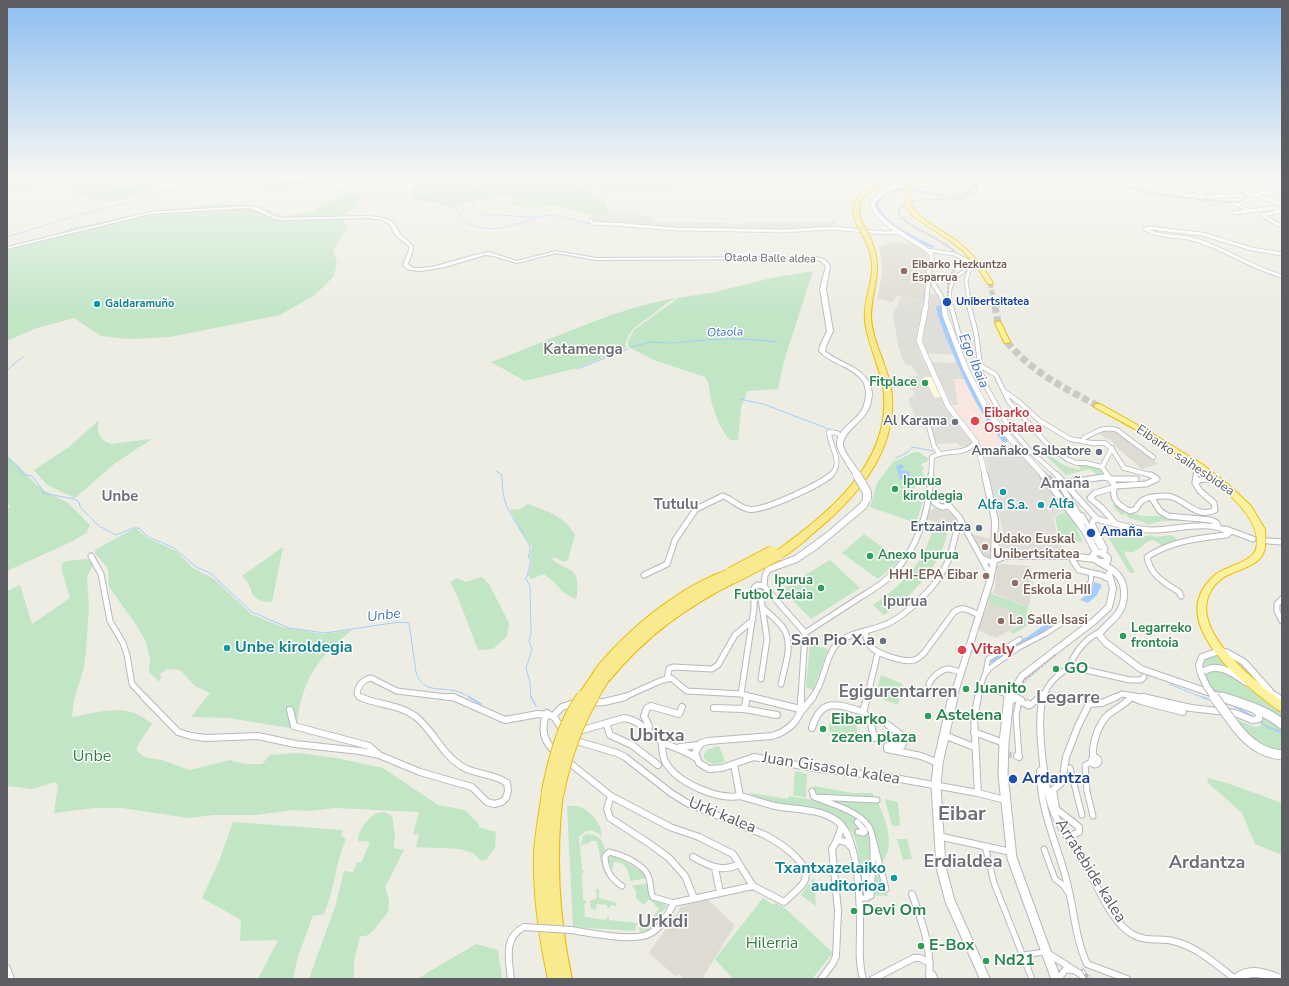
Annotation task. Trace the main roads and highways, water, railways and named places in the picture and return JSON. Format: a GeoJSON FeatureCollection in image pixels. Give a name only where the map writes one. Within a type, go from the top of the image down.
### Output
{"type":"FeatureCollection","features":[{"type":"Feature","properties":{"kind":"highway"},"geometry":{"type":"LineString","coordinates":[[555,979],[547,939],[541,854],[552,793],[567,748],[575,726],[601,676],[666,616],[732,576],[806,535],[841,504],[866,473],[884,435],[888,420],[889,397],[886,380],[868,321],[869,306],[876,268],[874,251],[857,223]]}},
{"type":"Feature","properties":{"kind":"highway"},"geometry":{"type":"LineString","coordinates":[[927,223],[968,252],[979,264],[990,283]]}},
{"type":"Feature","properties":{"kind":"highway"},"geometry":{"type":"LineString","coordinates":[[998,323],[1001,333],[1007,342]]}},
{"type":"Feature","properties":{"kind":"highway","name":"Eibarko saihesbidea"},"geometry":{"type":"LineString","coordinates":[[1098,406],[1144,431],[1226,485],[1243,502],[1257,520],[1262,534],[1261,547],[1254,558],[1219,577],[1209,586],[1203,597],[1202,615],[1210,636],[1225,658],[1261,692],[1282,707]]}},
{"type":"Feature","properties":{"kind":"highway"},"geometry":{"type":"LineString","coordinates":[[552,793],[550,878],[556,935],[565,979]]}},
{"type":"Feature","properties":{"kind":"main road","name":"Otaola Balle aldea"},"geometry":{"type":"LineString","coordinates":[[7,248],[107,223]]}},
{"type":"Feature","properties":{"kind":"main road","name":"Otaola Balle aldea"},"geometry":{"type":"LineString","coordinates":[[390,223],[394,226],[402,240],[411,246],[411,250],[405,265],[408,268],[415,270],[424,270],[484,254],[495,254],[506,260],[517,262],[556,252],[596,259],[814,258],[825,261],[828,266],[823,289],[830,331],[828,337],[822,345],[822,351],[830,359],[858,372],[864,378],[868,386],[869,399],[863,416],[842,437],[840,444],[867,492],[867,498],[863,506],[809,550],[793,560],[769,569]]}},
{"type":"Feature","properties":{"kind":"water"},"geometry":{"type":"Polygon","coordinates":[[[901,464],[904,467],[899,470],[908,471],[911,481],[901,480],[896,467],[901,464]]]}},
{"type":"Feature","properties":{"kind":"water"},"geometry":{"type":"Polygon","coordinates":[[[1095,582],[1102,585],[1097,595],[1088,603],[1080,600],[1088,593],[1095,582]]]}},
{"type":"Feature","properties":{"kind":"water"},"geometry":{"type":"Polygon","coordinates":[[[1054,618],[1059,620],[1040,635],[992,663],[988,660],[1030,635],[1054,618]]]}},
{"type":"Feature","properties":{"kind":"waterway"},"geometry":{"type":"LineString","coordinates":[[7,237],[52,223]]}},
{"type":"Feature","properties":{"kind":"waterway"},"geometry":{"type":"LineString","coordinates":[[468,223],[486,229],[505,227],[520,223]]}},
{"type":"Feature","properties":{"kind":"waterway"},"geometry":{"type":"LineString","coordinates":[[588,223],[592,224]]}},
{"type":"Feature","properties":{"kind":"waterway"},"geometry":{"type":"LineString","coordinates":[[891,223],[909,235],[932,247]]}},
{"type":"Feature","properties":{"kind":"waterway","name":"Ego Ibaia"},"geometry":{"type":"LineString","coordinates":[[939,307],[946,332],[972,390],[989,420],[1005,440]]}},
{"type":"Feature","properties":{"kind":"waterway","name":"Otaola"},"geometry":{"type":"LineString","coordinates":[[674,343],[726,339],[751,339],[777,342]]}},
{"type":"Feature","properties":{"kind":"waterway","name":"Otaola"},"geometry":{"type":"LineString","coordinates":[[631,347],[650,342],[670,343]]}},
{"type":"Feature","properties":{"kind":"waterway","name":"Otaola"},"geometry":{"type":"LineString","coordinates":[[577,369],[628,349]]}},
{"type":"Feature","properties":{"kind":"waterway","name":"Unbe"},"geometry":{"type":"LineString","coordinates":[[7,370],[24,356]]}},
{"type":"Feature","properties":{"kind":"waterway"},"geometry":{"type":"LineString","coordinates":[[740,399],[763,404],[829,429]]}},
{"type":"Feature","properties":{"kind":"waterway"},"geometry":{"type":"LineString","coordinates":[[896,458],[908,452],[912,447],[933,451]]}},
{"type":"Feature","properties":{"kind":"waterway","name":"Unbe"},"geometry":{"type":"LineString","coordinates":[[7,458],[20,468],[22,474],[32,476],[42,489],[43,493],[74,499],[79,502],[80,507],[99,526]]}},
{"type":"Feature","properties":{"kind":"waterway"},"geometry":{"type":"LineString","coordinates":[[496,471],[502,475],[503,492],[508,509],[530,548],[528,557],[531,561],[526,579],[530,586],[531,634],[529,641],[532,649],[526,668],[530,682],[531,698]]}},
{"type":"Feature","properties":{"kind":"waterway","name":"Unbe"},"geometry":{"type":"LineString","coordinates":[[101,527],[116,535],[133,528],[139,528],[147,536],[174,548],[196,567],[210,573],[252,612],[289,628],[325,633],[399,622],[409,623],[416,672],[419,679],[429,687],[455,691],[470,698]]}},
{"type":"Feature","properties":{"kind":"waterway"},"geometry":{"type":"LineString","coordinates":[[1169,684],[1204,698]]}},
{"type":"Feature","properties":{"kind":"waterway","name":"Unbe"},"geometry":{"type":"LineString","coordinates":[[469,697],[481,704]]}},
{"type":"Feature","properties":{"kind":"waterway"},"geometry":{"type":"LineString","coordinates":[[531,697],[536,706]]}},
{"type":"Feature","properties":{"kind":"waterway"},"geometry":{"type":"LineString","coordinates":[[1202,697],[1211,700]]}},
{"type":"Feature","properties":{"kind":"waterway"},"geometry":{"type":"LineString","coordinates":[[1232,705],[1254,717]]}},
{"type":"Feature","properties":{"kind":"waterway"},"geometry":{"type":"LineString","coordinates":[[1260,722],[1267,727],[1282,732]]}},
{"type":"Feature","properties":{"kind":"tunnel"},"geometry":{"type":"LineString","coordinates":[[990,283],[995,307]]}},
{"type":"Feature","properties":{"kind":"tunnel"},"geometry":{"type":"LineString","coordinates":[[995,306],[998,323]]}},
{"type":"Feature","properties":{"kind":"tunnel"},"geometry":{"type":"LineString","coordinates":[[1007,342],[1017,353],[1038,371],[1061,386],[1098,406]]}},
{"type":"Feature","properties":{"kind":"tunnel"},"geometry":{"type":"LineString","coordinates":[[1048,476],[1072,508]]}},
{"type":"Feature","properties":{"kind":"tunnel"},"geometry":{"type":"LineString","coordinates":[[1006,754],[1017,756]]}},
{"type":"Feature","properties":{"kind":"railway"},"geometry":{"type":"LineString","coordinates":[[909,223],[948,246],[958,257],[960,263],[948,278],[948,295]]}},
{"type":"Feature","properties":{"kind":"railway"},"geometry":{"type":"LineString","coordinates":[[1015,694],[1025,680],[1055,655]]}},
{"type":"Feature","properties":{"kind":"railway"},"geometry":{"type":"LineString","coordinates":[[1083,970],[1088,979]]}},
{"type":"Feature","properties":{"kind":"place","name":"Eibarko Hezkuntza Esparrua"},"geometry":{"type":"Point","coordinates":[904,271]}},
{"type":"Feature","properties":{"kind":"place","name":"Unibertsitatea"},"geometry":{"type":"Point","coordinates":[947,302]}},
{"type":"Feature","properties":{"kind":"place","name":"Galdaramuño"},"geometry":{"type":"Point","coordinates":[97,304]}},
{"type":"Feature","properties":{"kind":"place","name":"Fitplace"},"geometry":{"type":"Point","coordinates":[925,383]}},
{"type":"Feature","properties":{"kind":"place","name":"Eibarko Ospitalea"},"geometry":{"type":"Point","coordinates":[975,421]}},
{"type":"Feature","properties":{"kind":"place","name":"Al Karama"},"geometry":{"type":"Point","coordinates":[955,422]}},
{"type":"Feature","properties":{"kind":"place","name":"Amañako Salbatore"},"geometry":{"type":"Point","coordinates":[1099,452]}},
{"type":"Feature","properties":{"kind":"place","name":"Ipurua kiroldegia"},"geometry":{"type":"Point","coordinates":[895,489]}},
{"type":"Feature","properties":{"kind":"place","name":"Alfa S.a."},"geometry":{"type":"Point","coordinates":[1003,492]}},
{"type":"Feature","properties":{"kind":"place","name":"Alfa"},"geometry":{"type":"Point","coordinates":[1041,505]}},
{"type":"Feature","properties":{"kind":"place","name":"Ertzaintza"},"geometry":{"type":"Point","coordinates":[979,528]}},
{"type":"Feature","properties":{"kind":"place","name":"Amaña"},"geometry":{"type":"Point","coordinates":[1091,533]}},
{"type":"Feature","properties":{"kind":"place","name":"Udako Euskal Unibertsitatea"},"geometry":{"type":"Point","coordinates":[985,547]}},
{"type":"Feature","properties":{"kind":"place","name":"Anexo Ipurua"},"geometry":{"type":"Point","coordinates":[870,556]}},
{"type":"Feature","properties":{"kind":"place","name":"HHI-EPA Eibar"},"geometry":{"type":"Point","coordinates":[986,576]}},
{"type":"Feature","properties":{"kind":"place","name":"Armeria Eskola LHII"},"geometry":{"type":"Point","coordinates":[1015,583]}},
{"type":"Feature","properties":{"kind":"place","name":"Ipurua Futbol Zelaia"},"geometry":{"type":"Point","coordinates":[821,588]}},
{"type":"Feature","properties":{"kind":"place","name":"La Salle Isasi"},"geometry":{"type":"Point","coordinates":[1001,621]}},
{"type":"Feature","properties":{"kind":"place","name":"Legarreko frontoia"},"geometry":{"type":"Point","coordinates":[1123,636]}},
{"type":"Feature","properties":{"kind":"place","name":"San Pio X.a"},"geometry":{"type":"Point","coordinates":[883,641]}},
{"type":"Feature","properties":{"kind":"place","name":"Unbe kiroldegia"},"geometry":{"type":"Point","coordinates":[227,648]}},
{"type":"Feature","properties":{"kind":"place","name":"Vitaly"},"geometry":{"type":"Point","coordinates":[962,650]}},
{"type":"Feature","properties":{"kind":"place","name":"GO"},"geometry":{"type":"Point","coordinates":[1056,669]}},
{"type":"Feature","properties":{"kind":"place","name":"Juanito"},"geometry":{"type":"Point","coordinates":[966,689]}},
{"type":"Feature","properties":{"kind":"place","name":"Astelena"},"geometry":{"type":"Point","coordinates":[928,716]}},
{"type":"Feature","properties":{"kind":"place","name":"Eibarko zezen plaza"},"geometry":{"type":"Point","coordinates":[823,729]}},
{"type":"Feature","properties":{"kind":"place","name":"Ardantza"},"geometry":{"type":"Point","coordinates":[1013,779]}},
{"type":"Feature","properties":{"kind":"place","name":"Txantxazelaiko auditorioa"},"geometry":{"type":"Point","coordinates":[894,878]}},
{"type":"Feature","properties":{"kind":"place","name":"Devi Om"},"geometry":{"type":"Point","coordinates":[854,911]}},
{"type":"Feature","properties":{"kind":"place","name":"E-Box"},"geometry":{"type":"Point","coordinates":[921,946]}},
{"type":"Feature","properties":{"kind":"place","name":"Nd21"},"geometry":{"type":"Point","coordinates":[986,961]}},
{"type":"Feature","properties":{"kind":"district","name":"Katamenga"},"geometry":{"type":"Point","coordinates":[583,350]}},
{"type":"Feature","properties":{"kind":"district","name":"Amaña"},"geometry":{"type":"Point","coordinates":[1065,484]}},
{"type":"Feature","properties":{"kind":"district","name":"Unbe"},"geometry":{"type":"Point","coordinates":[120,497]}},
{"type":"Feature","properties":{"kind":"district","name":"Tutulu"},"geometry":{"type":"Point","coordinates":[676,505]}},
{"type":"Feature","properties":{"kind":"district","name":"Ipurua"},"geometry":{"type":"Point","coordinates":[905,602]}},
{"type":"Feature","properties":{"kind":"district","name":"Egigurentarren"},"geometry":{"type":"Point","coordinates":[898,693]}},
{"type":"Feature","properties":{"kind":"district","name":"Legarre"},"geometry":{"type":"Point","coordinates":[1068,699]}},
{"type":"Feature","properties":{"kind":"district","name":"Ubitxa"},"geometry":{"type":"Point","coordinates":[657,737]}},
{"type":"Feature","properties":{"kind":"district","name":"Eibar"},"geometry":{"type":"Point","coordinates":[962,815]}},
{"type":"Feature","properties":{"kind":"district","name":"Erdialdea"},"geometry":{"type":"Point","coordinates":[963,863]}},
{"type":"Feature","properties":{"kind":"district","name":"Ardantza"},"geometry":{"type":"Point","coordinates":[1207,864]}},
{"type":"Feature","properties":{"kind":"district","name":"Urkidi"},"geometry":{"type":"Point","coordinates":[663,923]}},
{"type":"Feature","properties":{"kind":"park label","name":"Hilerria"},"geometry":{"type":"Point","coordinates":[772,944]}}]}
